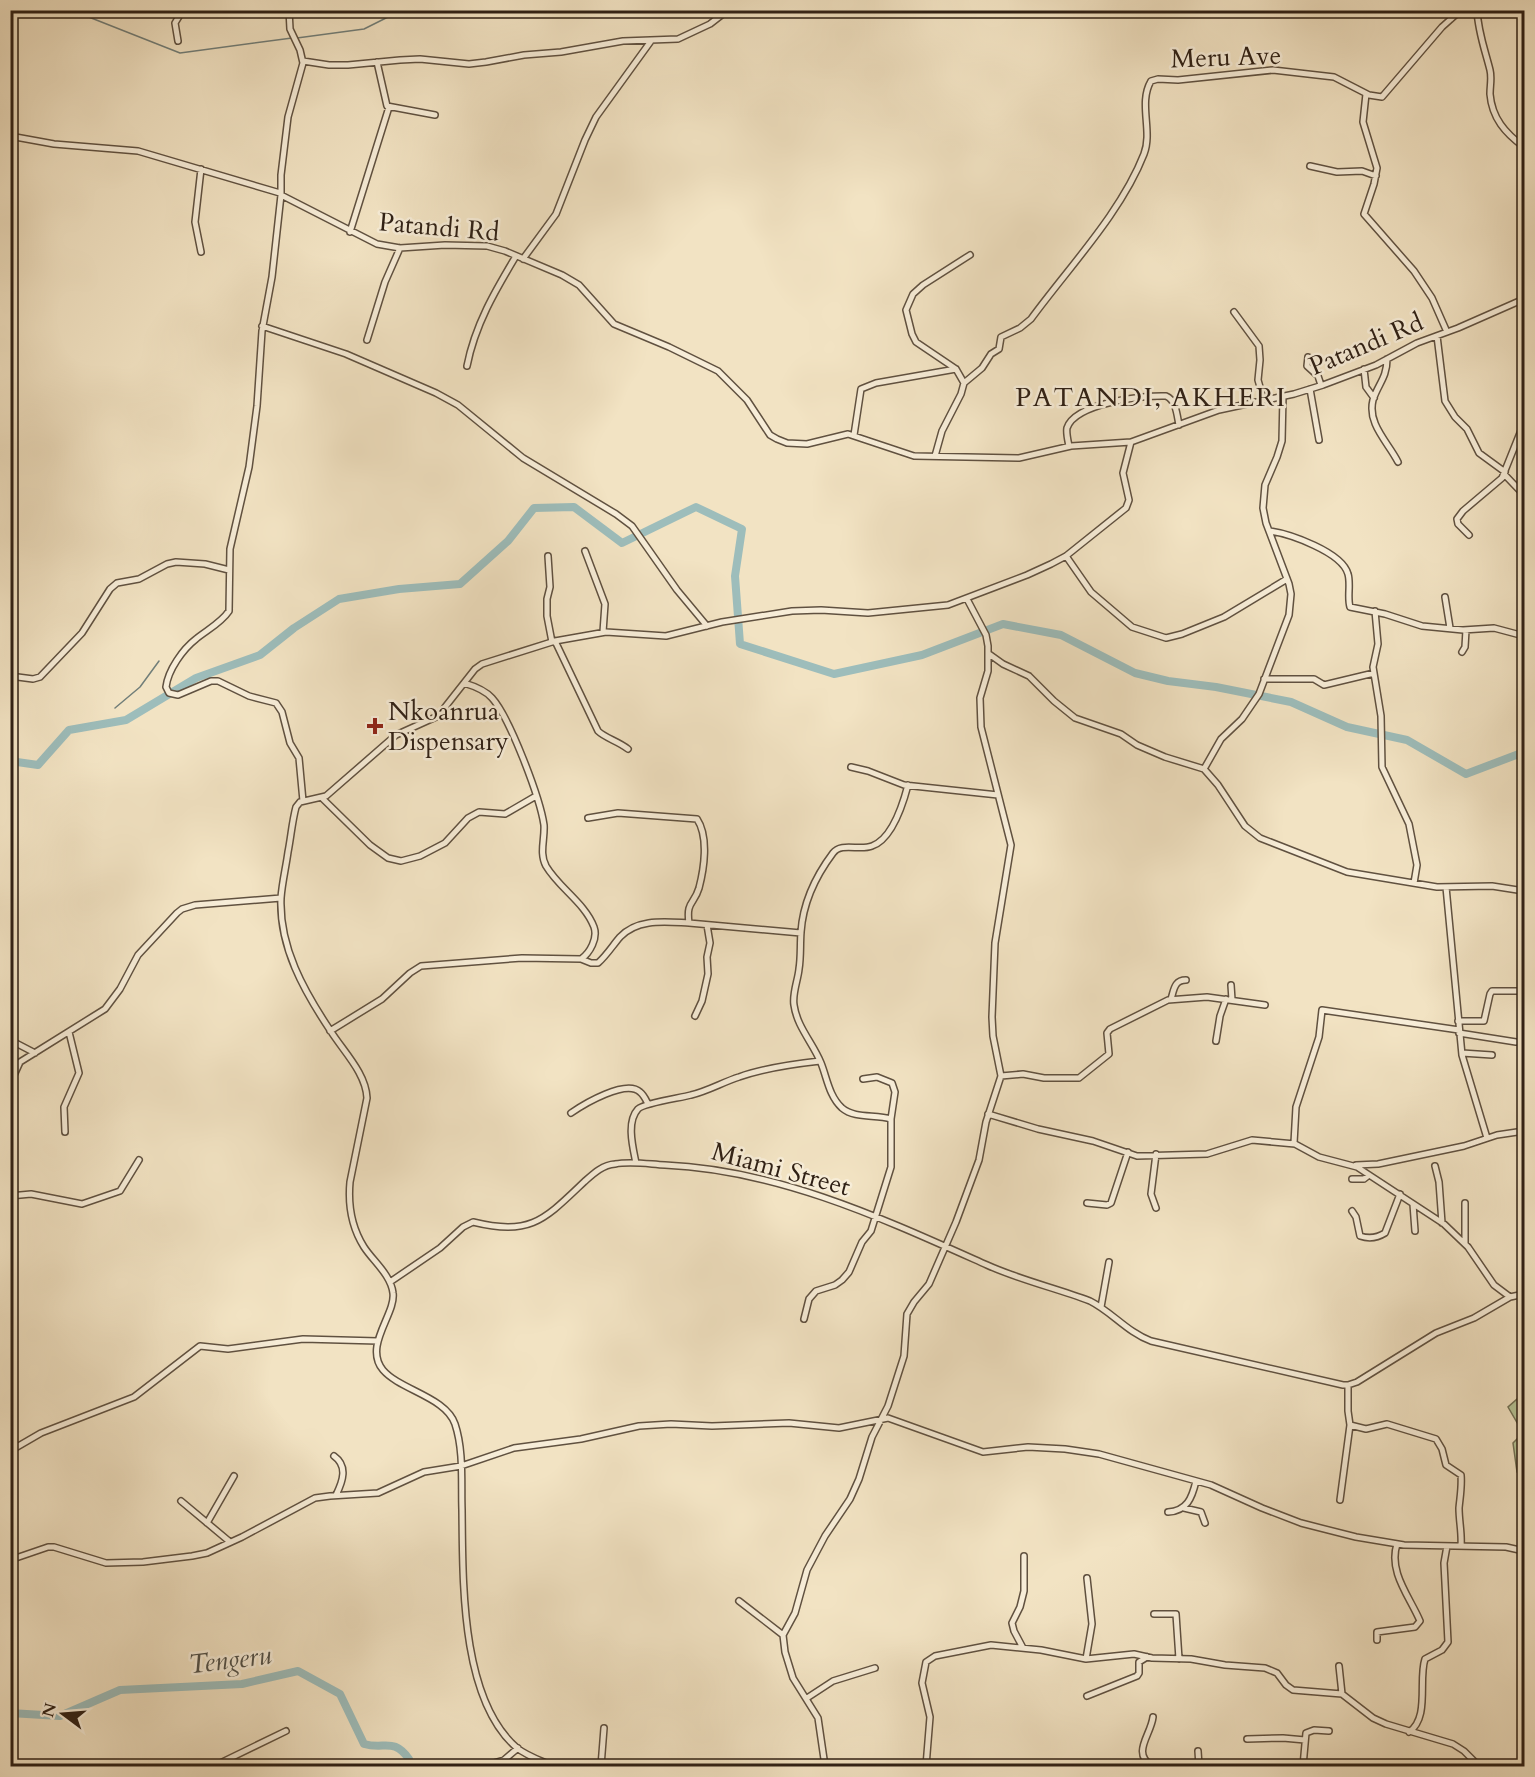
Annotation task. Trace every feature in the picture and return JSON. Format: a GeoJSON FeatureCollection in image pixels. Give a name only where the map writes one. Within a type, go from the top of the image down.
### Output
{"type":"FeatureCollection","features":[{"type":"Feature","properties":{"kind":"street"},"geometry":{"type":"LineString","coordinates":[[178,41],[175,23],[183,10]]}},
{"type":"Feature","properties":{"kind":"street"},"geometry":{"type":"LineString","coordinates":[[289,10],[291,32],[303,61],[288,117],[272,277],[262,326],[257,406],[249,467],[232,535],[229,611],[188,647],[173,668],[166,682],[166,688],[171,694],[178,695],[211,681],[218,681],[249,696],[278,705],[290,743],[299,758],[303,801]]}},
{"type":"Feature","properties":{"kind":"street"},"geometry":{"type":"LineString","coordinates":[[303,61],[329,65],[420,59],[469,64],[623,41],[678,39],[711,24],[728,10]]}},
{"type":"Feature","properties":{"kind":"street"},"geometry":{"type":"LineString","coordinates":[[1446,10],[1451,18]]}},
{"type":"Feature","properties":{"kind":"street"},"geometry":{"type":"LineString","coordinates":[[1447,332],[1432,298],[1414,271],[1364,214],[1376,176],[1377,163],[1363,122],[1366,94],[1378,98],[1385,95],[1434,36],[1461,10]]}},
{"type":"Feature","properties":{"kind":"street"},"geometry":{"type":"LineString","coordinates":[[1477,10],[1479,30],[1491,78],[1494,110],[1503,130],[1524,147]]}},
{"type":"Feature","properties":{"kind":"street"},"geometry":{"type":"LineString","coordinates":[[523,259],[556,214],[596,117],[651,41]]}},
{"type":"Feature","properties":{"kind":"street"},"geometry":{"type":"LineString","coordinates":[[377,62],[386,105],[435,115]]}},
{"type":"Feature","properties":{"kind":"street","name":"Meru Ave"},"geometry":{"type":"LineString","coordinates":[[964,383],[982,368],[991,354],[999,349],[1001,337],[1020,328],[1031,319],[1127,188],[1146,148],[1146,103],[1151,81],[1273,70],[1334,77],[1366,94]]}},
{"type":"Feature","properties":{"kind":"street"},"geometry":{"type":"LineString","coordinates":[[350,232],[389,107]]}},
{"type":"Feature","properties":{"kind":"street","name":"Patandi Rd"},"geometry":{"type":"LineString","coordinates":[[10,136],[54,144],[132,150],[201,170],[281,194],[350,232],[377,244],[400,248],[480,245],[499,249],[575,283],[614,324],[669,346],[718,370],[747,400],[770,435],[787,443],[807,444],[839,435],[854,435],[910,455],[1019,458],[1069,446],[1131,442],[1219,410],[1321,385],[1364,369],[1524,299]]}},
{"type":"Feature","properties":{"kind":"street"},"geometry":{"type":"LineString","coordinates":[[1310,166],[1337,172],[1364,171],[1376,176]]}},
{"type":"Feature","properties":{"kind":"street"},"geometry":{"type":"LineString","coordinates":[[201,170],[195,222],[201,252]]}},
{"type":"Feature","properties":{"kind":"street"},"geometry":{"type":"LineString","coordinates":[[367,340],[385,282],[400,248]]}},
{"type":"Feature","properties":{"kind":"street"},"geometry":{"type":"LineString","coordinates":[[935,456],[942,431],[961,394],[964,383],[956,369],[916,342],[906,310],[913,294],[923,285],[970,255]]}},
{"type":"Feature","properties":{"kind":"street"},"geometry":{"type":"LineString","coordinates":[[467,366],[479,324],[516,256]]}},
{"type":"Feature","properties":{"kind":"street"},"geometry":{"type":"LineString","coordinates":[[1234,312],[1259,346],[1258,380],[1264,400]]}},
{"type":"Feature","properties":{"kind":"street"},"geometry":{"type":"LineString","coordinates":[[262,326],[346,354],[436,393],[458,405],[523,458],[597,501],[632,526],[677,590],[707,626]]}},
{"type":"Feature","properties":{"kind":"street"},"geometry":{"type":"LineString","coordinates":[[1437,336],[1445,401],[1455,417],[1467,429],[1479,453],[1504,473],[1524,495]]}},
{"type":"Feature","properties":{"kind":"street"},"geometry":{"type":"LineString","coordinates":[[1308,357],[1307,366],[1318,376],[1321,385]]}},
{"type":"Feature","properties":{"kind":"street"},"geometry":{"type":"LineString","coordinates":[[1387,359],[1386,374],[1373,403],[1375,424],[1398,462]]}},
{"type":"Feature","properties":{"kind":"street"},"geometry":{"type":"LineString","coordinates":[[854,435],[861,389],[876,383],[956,369]]}},
{"type":"Feature","properties":{"kind":"street"},"geometry":{"type":"LineString","coordinates":[[1364,369],[1366,387],[1374,398]]}},
{"type":"Feature","properties":{"kind":"street"},"geometry":{"type":"LineString","coordinates":[[1310,389],[1319,440]]}},
{"type":"Feature","properties":{"kind":"street"},"geometry":{"type":"LineString","coordinates":[[1069,446],[1067,429],[1072,419],[1086,409],[1102,404],[1166,396],[1174,403],[1179,425]]}},
{"type":"Feature","properties":{"kind":"street"},"geometry":{"type":"LineString","coordinates":[[1204,769],[1221,739],[1242,719],[1256,699],[1289,615],[1291,594],[1264,516],[1264,490],[1282,441],[1283,396]]}},
{"type":"Feature","properties":{"kind":"street"},"geometry":{"type":"LineString","coordinates":[[1468,535],[1458,524],[1457,519],[1504,473],[1524,423]]}},
{"type":"Feature","properties":{"kind":"street"},"geometry":{"type":"LineString","coordinates":[[554,1767],[518,1748],[505,1734],[488,1705],[476,1673],[469,1646],[462,1549],[461,1466],[456,1426],[446,1412],[432,1401],[382,1369],[377,1355],[378,1341],[394,1296],[390,1282],[357,1235],[352,1220],[350,1182],[368,1095],[356,1067],[330,1031],[306,991],[289,954],[283,928],[281,898],[297,804],[322,798],[331,793],[396,735],[438,716],[482,664],[554,641],[603,632],[666,636],[707,626],[792,611],[868,613],[948,605],[1027,575],[1066,556],[1126,508],[1129,500],[1123,473],[1131,442]]}},
{"type":"Feature","properties":{"kind":"street"},"geometry":{"type":"LineString","coordinates":[[1270,531],[1292,536],[1334,558],[1347,572],[1349,606],[1376,611],[1422,626],[1466,630],[1494,628],[1524,636]]}},
{"type":"Feature","properties":{"kind":"street"},"geometry":{"type":"LineString","coordinates":[[585,551],[605,604],[603,632]]}},
{"type":"Feature","properties":{"kind":"street"},"geometry":{"type":"LineString","coordinates":[[548,556],[550,588],[546,602],[554,641],[598,731],[627,749]]}},
{"type":"Feature","properties":{"kind":"street"},"geometry":{"type":"LineString","coordinates":[[1066,556],[1091,592],[1132,627],[1166,638],[1224,617],[1287,579]]}},
{"type":"Feature","properties":{"kind":"street"},"geometry":{"type":"LineString","coordinates":[[10,676],[33,679],[40,677],[82,633],[110,589],[117,583],[139,579],[176,562],[205,564],[229,570]]}},
{"type":"Feature","properties":{"kind":"street"},"geometry":{"type":"LineString","coordinates":[[1445,597],[1450,628]]}},
{"type":"Feature","properties":{"kind":"street"},"geometry":{"type":"LineString","coordinates":[[825,1767],[818,1718],[793,1678],[785,1652],[783,1635],[795,1613],[807,1570],[853,1492],[872,1437],[882,1419],[904,1356],[907,1314],[929,1284],[946,1246],[979,1160],[988,1114],[1001,1076],[992,1017],[995,943],[1011,845],[981,726],[980,698],[988,671],[989,654],[986,635],[967,599]]}},
{"type":"Feature","properties":{"kind":"street"},"geometry":{"type":"LineString","coordinates":[[1376,611],[1378,644],[1373,661],[1381,716],[1382,767],[1408,824],[1417,865],[1414,883]]}},
{"type":"Feature","properties":{"kind":"street"},"geometry":{"type":"LineString","coordinates":[[1475,629],[1484,632]]}},
{"type":"Feature","properties":{"kind":"street"},"geometry":{"type":"LineString","coordinates":[[1462,652],[1465,647],[1466,630]]}},
{"type":"Feature","properties":{"kind":"street"},"geometry":{"type":"LineString","coordinates":[[989,654],[1003,664],[1029,676],[1048,696],[1075,718],[1121,734],[1137,745],[1165,757],[1204,769],[1218,785],[1245,826],[1260,838],[1347,872],[1446,887],[1492,886],[1524,891]]}},
{"type":"Feature","properties":{"kind":"street"},"geometry":{"type":"LineString","coordinates":[[1264,679],[1314,678],[1324,686],[1374,673]]}},
{"type":"Feature","properties":{"kind":"street"},"geometry":{"type":"LineString","coordinates":[[464,683],[489,694],[495,701],[520,751],[544,825],[543,852],[546,865],[559,884],[583,909],[595,930],[594,942],[581,959]]}},
{"type":"Feature","properties":{"kind":"street"},"geometry":{"type":"LineString","coordinates":[[851,767],[908,785],[998,795]]}},
{"type":"Feature","properties":{"kind":"street"},"geometry":{"type":"LineString","coordinates":[[891,1119],[882,1116],[863,1116],[844,1109],[827,1085],[820,1061],[803,1031],[794,1006],[801,959],[801,933],[812,884],[833,852],[843,847],[867,848],[878,843],[900,813],[908,785]]}},
{"type":"Feature","properties":{"kind":"street"},"geometry":{"type":"LineString","coordinates":[[322,798],[374,847],[388,858],[401,861],[415,859],[445,843],[468,818],[478,812],[506,814],[536,796]]}},
{"type":"Feature","properties":{"kind":"street"},"geometry":{"type":"LineString","coordinates":[[588,818],[618,813],[698,820],[703,833],[704,851],[698,890],[688,905],[689,923]]}},
{"type":"Feature","properties":{"kind":"street"},"geometry":{"type":"LineString","coordinates":[[1446,887],[1462,1053],[1487,1138]]}},
{"type":"Feature","properties":{"kind":"street"},"geometry":{"type":"LineString","coordinates":[[10,1084],[20,1062],[105,1009],[120,989],[138,955],[182,909],[195,905],[281,898]]}},
{"type":"Feature","properties":{"kind":"street"},"geometry":{"type":"LineString","coordinates":[[330,1031],[382,999],[421,966],[522,958],[581,959],[598,963],[625,932],[654,922],[746,926],[801,933]]}},
{"type":"Feature","properties":{"kind":"street"},"geometry":{"type":"LineString","coordinates":[[695,1016],[702,1001],[708,974],[706,957],[710,943],[707,925]]}},
{"type":"Feature","properties":{"kind":"street"},"geometry":{"type":"LineString","coordinates":[[1172,999],[1176,984],[1186,980]]}},
{"type":"Feature","properties":{"kind":"street"},"geometry":{"type":"LineString","coordinates":[[1216,1041],[1220,1016],[1229,999],[1231,985]]}},
{"type":"Feature","properties":{"kind":"street"},"geometry":{"type":"LineString","coordinates":[[1458,1021],[1485,1020],[1492,991],[1524,991]]}},
{"type":"Feature","properties":{"kind":"street"},"geometry":{"type":"LineString","coordinates":[[1001,1076],[1023,1074],[1044,1078],[1081,1078],[1109,1054],[1107,1034],[1110,1029],[1157,1004],[1172,999],[1207,997],[1265,1005]]}},
{"type":"Feature","properties":{"kind":"street"},"geometry":{"type":"LineString","coordinates":[[1294,1143],[1296,1107],[1316,1048],[1322,1010],[1516,1042]]}},
{"type":"Feature","properties":{"kind":"street"},"geometry":{"type":"LineString","coordinates":[[64,1131],[64,1107],[79,1073],[69,1032]]}},
{"type":"Feature","properties":{"kind":"street"},"geometry":{"type":"LineString","coordinates":[[10,1040],[35,1053]]}},
{"type":"Feature","properties":{"kind":"street"},"geometry":{"type":"LineString","coordinates":[[1462,1053],[1492,1055]]}},
{"type":"Feature","properties":{"kind":"street"},"geometry":{"type":"LineString","coordinates":[[636,1163],[633,1120],[639,1108],[693,1095],[753,1073],[820,1061]]}},
{"type":"Feature","properties":{"kind":"street"},"geometry":{"type":"LineString","coordinates":[[804,1319],[807,1302],[814,1293],[835,1285],[849,1272],[862,1242],[871,1231],[891,1167],[891,1119],[895,1092],[892,1083],[877,1077],[863,1079]]}},
{"type":"Feature","properties":{"kind":"street"},"geometry":{"type":"LineString","coordinates":[[571,1113],[596,1098],[623,1089],[638,1090],[648,1104]]}},
{"type":"Feature","properties":{"kind":"street"},"geometry":{"type":"LineString","coordinates":[[988,1114],[1141,1156],[1207,1154],[1252,1140],[1294,1143],[1318,1157],[1353,1165],[1378,1164],[1524,1131]]}},
{"type":"Feature","properties":{"kind":"street"},"geometry":{"type":"LineString","coordinates":[[1087,1203],[1107,1205],[1111,1203],[1128,1152]]}},
{"type":"Feature","properties":{"kind":"street"},"geometry":{"type":"LineString","coordinates":[[1155,1154],[1151,1194],[1156,1208]]}},
{"type":"Feature","properties":{"kind":"street"},"geometry":{"type":"LineString","coordinates":[[10,1196],[31,1194],[82,1204],[120,1191],[139,1160]]}},
{"type":"Feature","properties":{"kind":"street","name":"Miami Street"},"geometry":{"type":"LineString","coordinates":[[390,1282],[435,1252],[455,1232],[470,1222],[514,1228],[534,1223],[556,1208],[597,1171],[615,1164],[687,1166],[736,1173],[816,1195],[900,1225],[999,1270],[1076,1296],[1101,1307],[1128,1329],[1151,1341],[1348,1385]]}},
{"type":"Feature","properties":{"kind":"street"},"geometry":{"type":"LineString","coordinates":[[1353,1165],[1442,1223],[1465,1243],[1494,1286],[1510,1297]]}},
{"type":"Feature","properties":{"kind":"street"},"geometry":{"type":"LineString","coordinates":[[1435,1166],[1439,1182],[1442,1223]]}},
{"type":"Feature","properties":{"kind":"street"},"geometry":{"type":"LineString","coordinates":[[1352,1179],[1364,1179],[1369,1175]]}},
{"type":"Feature","properties":{"kind":"street"},"geometry":{"type":"LineString","coordinates":[[1352,1211],[1356,1217],[1360,1236],[1370,1238],[1380,1236],[1385,1233],[1400,1194]]}},
{"type":"Feature","properties":{"kind":"street"},"geometry":{"type":"LineString","coordinates":[[1465,1243],[1466,1203]]}},
{"type":"Feature","properties":{"kind":"street"},"geometry":{"type":"LineString","coordinates":[[1413,1204],[1415,1231]]}},
{"type":"Feature","properties":{"kind":"street"},"geometry":{"type":"LineString","coordinates":[[1101,1307],[1109,1262]]}},
{"type":"Feature","properties":{"kind":"street"},"geometry":{"type":"LineString","coordinates":[[1340,1500],[1350,1425],[1348,1385],[1392,1362],[1436,1333],[1474,1318],[1510,1297],[1524,1294]]}},
{"type":"Feature","properties":{"kind":"street"},"geometry":{"type":"LineString","coordinates":[[10,1451],[41,1433],[134,1397],[200,1346],[232,1349],[303,1339],[378,1341]]}},
{"type":"Feature","properties":{"kind":"street"},"geometry":{"type":"LineString","coordinates":[[10,1560],[48,1547],[106,1563],[152,1561],[207,1553],[315,1498],[378,1493],[424,1472],[461,1466],[514,1448],[581,1439],[651,1424],[712,1426],[799,1423],[839,1428],[882,1419],[893,1419],[983,1452],[1028,1447],[1098,1454],[1218,1487],[1301,1523],[1356,1537],[1397,1544],[1506,1547],[1524,1551]]}},
{"type":"Feature","properties":{"kind":"street"},"geometry":{"type":"LineString","coordinates":[[1350,1425],[1366,1429],[1387,1424],[1436,1439],[1442,1449],[1446,1465],[1461,1475],[1462,1489],[1459,1509],[1462,1529],[1461,1546]]}},
{"type":"Feature","properties":{"kind":"street"},"geometry":{"type":"LineString","coordinates":[[333,1456],[340,1460],[343,1470],[342,1483],[336,1495]]}},
{"type":"Feature","properties":{"kind":"street"},"geometry":{"type":"LineString","coordinates":[[207,1523],[234,1476]]}},
{"type":"Feature","properties":{"kind":"street"},"geometry":{"type":"LineString","coordinates":[[1184,1508],[1191,1497],[1196,1481]]}},
{"type":"Feature","properties":{"kind":"street"},"geometry":{"type":"LineString","coordinates":[[182,1501],[230,1542]]}},
{"type":"Feature","properties":{"kind":"street"},"geometry":{"type":"LineString","coordinates":[[1168,1512],[1184,1508],[1201,1512],[1205,1523]]}},
{"type":"Feature","properties":{"kind":"street"},"geometry":{"type":"LineString","coordinates":[[1377,1640],[1377,1632],[1415,1627],[1420,1621],[1403,1588],[1395,1564],[1397,1544]]}},
{"type":"Feature","properties":{"kind":"street"},"geometry":{"type":"LineString","coordinates":[[1410,1732],[1417,1724],[1423,1702],[1425,1659],[1442,1650],[1448,1641],[1444,1563],[1447,1546]]}},
{"type":"Feature","properties":{"kind":"street"},"geometry":{"type":"LineString","coordinates":[[1023,1648],[1012,1623],[1020,1607],[1024,1591],[1024,1557]]}},
{"type":"Feature","properties":{"kind":"street"},"geometry":{"type":"LineString","coordinates":[[1086,1659],[1092,1624],[1088,1578]]}},
{"type":"Feature","properties":{"kind":"street"},"geometry":{"type":"LineString","coordinates":[[739,1600],[783,1635]]}},
{"type":"Feature","properties":{"kind":"street"},"geometry":{"type":"LineString","coordinates":[[1154,1614],[1176,1614],[1179,1659]]}},
{"type":"Feature","properties":{"kind":"street"},"geometry":{"type":"LineString","coordinates":[[926,1767],[930,1717],[922,1683],[926,1662],[935,1656],[987,1645],[1023,1648],[1086,1659],[1129,1654],[1265,1668],[1276,1673],[1293,1690],[1342,1694],[1379,1721],[1456,1746],[1479,1767]]}},
{"type":"Feature","properties":{"kind":"street"},"geometry":{"type":"LineString","coordinates":[[1087,1696],[1137,1676],[1139,1662],[1147,1656]]}},
{"type":"Feature","properties":{"kind":"street"},"geometry":{"type":"LineString","coordinates":[[1339,1666],[1342,1694]]}},
{"type":"Feature","properties":{"kind":"street"},"geometry":{"type":"LineString","coordinates":[[807,1698],[833,1681],[875,1668]]}},
{"type":"Feature","properties":{"kind":"street"},"geometry":{"type":"LineString","coordinates":[[1152,1767],[1144,1760],[1141,1752],[1145,1737],[1151,1729],[1153,1717]]}},
{"type":"Feature","properties":{"kind":"street"},"geometry":{"type":"LineString","coordinates":[[601,1767],[604,1728]]}},
{"type":"Feature","properties":{"kind":"street"},"geometry":{"type":"LineString","coordinates":[[214,1767],[286,1731]]}},
{"type":"Feature","properties":{"kind":"street"},"geometry":{"type":"LineString","coordinates":[[1303,1767],[1306,1733],[1329,1731]]}},
{"type":"Feature","properties":{"kind":"street"},"geometry":{"type":"LineString","coordinates":[[1247,1739],[1305,1740]]}},
{"type":"Feature","properties":{"kind":"street"},"geometry":{"type":"LineString","coordinates":[[483,1767],[504,1760],[518,1748]]}},
{"type":"Feature","properties":{"kind":"street"},"geometry":{"type":"LineString","coordinates":[[1198,1751],[1199,1767]]}},
{"type":"Feature","properties":{"kind":"green space"},"geometry":{"type":"Polygon","coordinates":[[[1524,1393],[1524,1471],[1517,1472],[1513,1443],[1523,1433],[1508,1407],[1524,1393]]]}},
{"type":"Feature","properties":{"kind":"waterway"},"geometry":{"type":"LineString","coordinates":[[71,10],[180,53],[292,38]]}},
{"type":"Feature","properties":{"kind":"waterway"},"geometry":{"type":"LineString","coordinates":[[297,38],[364,29],[402,10]]}},
{"type":"Feature","properties":{"kind":"waterway"},"geometry":{"type":"LineString","coordinates":[[10,761],[38,765],[69,730],[126,720],[196,678],[260,655],[294,628],[339,599],[399,589],[460,584],[508,541],[534,508],[574,507],[622,543],[696,507],[742,529],[735,576],[740,644],[834,674],[922,655],[1003,624],[1061,635],[1135,673],[1168,681],[1216,687],[1291,702],[1347,727],[1407,740],[1466,774],[1524,752]]}},
{"type":"Feature","properties":{"kind":"waterway"},"geometry":{"type":"LineString","coordinates":[[115,708],[140,687],[159,661]]}},
{"type":"Feature","properties":{"kind":"waterway","name":"Tengeru"},"geometry":{"type":"LineString","coordinates":[[10,1713],[60,1716],[120,1690],[242,1684],[298,1671],[340,1694],[364,1744],[398,1748],[409,1759],[407,1766]]}},
{"type":"Feature","properties":{"kind":"place","name":"Nkoanrua Dispensary"},"geometry":{"type":"Point","coordinates":[375,726]}},
{"type":"Feature","properties":{"kind":"district","name":"PATANDI, AKHERI"},"geometry":{"type":"Point","coordinates":[1151,397]}}]}
